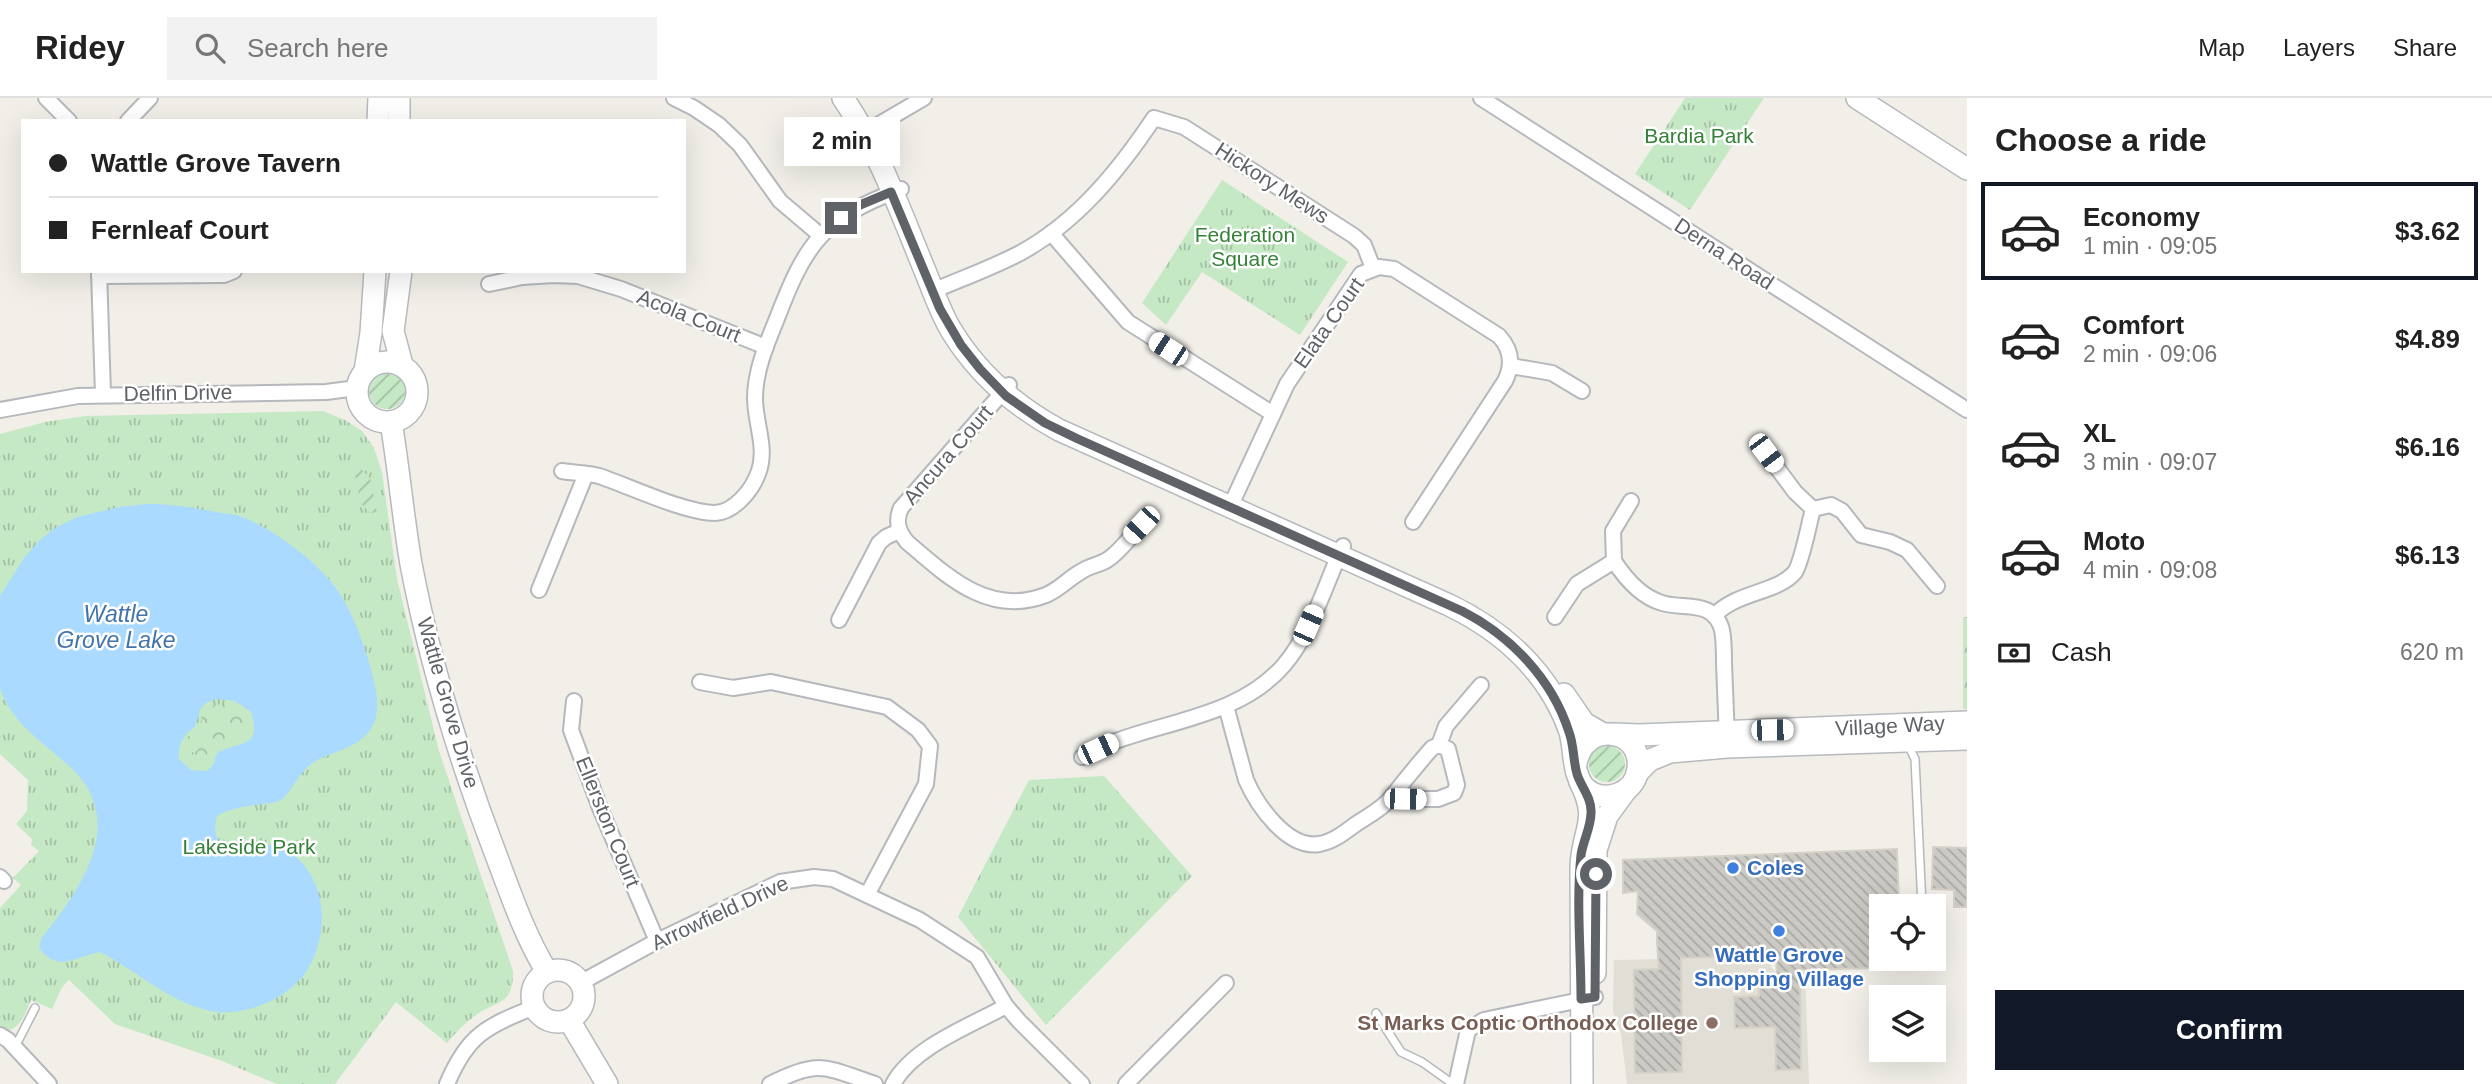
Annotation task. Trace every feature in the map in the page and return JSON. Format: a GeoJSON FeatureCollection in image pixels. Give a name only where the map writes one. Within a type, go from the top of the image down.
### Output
{"type":"FeatureCollection","features":[{"type":"Feature","properties":{"kind":"street"},"geometry":{"type":"LineString","coordinates":[[46,98],[67,119]]}},
{"type":"Feature","properties":{"kind":"street"},"geometry":{"type":"LineString","coordinates":[[130,119],[150,98]]}},
{"type":"Feature","properties":{"kind":"street"},"geometry":{"type":"LineString","coordinates":[[378,119],[379,98]]}},
{"type":"Feature","properties":{"kind":"street"},"geometry":{"type":"LineString","coordinates":[[399,98],[399,119]]}},
{"type":"Feature","properties":{"kind":"street"},"geometry":{"type":"LineString","coordinates":[[674,98],[719,125],[740,145],[780,201],[820,235]]}},
{"type":"Feature","properties":{"kind":"street"},"geometry":{"type":"LineString","coordinates":[[844,98],[869,130]]}},
{"type":"Feature","properties":{"kind":"street"},"geometry":{"type":"LineString","coordinates":[[856,98],[938,289],[1007,388],[1061,419],[1232,502],[1463,600],[1500,622],[1523,642],[1545,666],[1579,718],[1590,728],[1629,742],[1637,756],[1633,781],[1607,816],[1596,850],[1582,1084]]}},
{"type":"Feature","properties":{"kind":"street"},"geometry":{"type":"LineString","coordinates":[[869,130],[924,98]]}},
{"type":"Feature","properties":{"kind":"street","name":"Derna Road"},"geometry":{"type":"LineString","coordinates":[[1481,98],[1967,410]]}},
{"type":"Feature","properties":{"kind":"street"},"geometry":{"type":"LineString","coordinates":[[1857,98],[1967,169]]}},
{"type":"Feature","properties":{"kind":"street","name":"Hickory Mews"},"geometry":{"type":"LineString","coordinates":[[1051,233],[1090,200],[1154,118],[1184,127],[1354,236],[1363,245],[1373,268]]}},
{"type":"Feature","properties":{"kind":"street"},"geometry":{"type":"LineString","coordinates":[[562,471],[596,475],[694,510],[716,513],[733,508],[752,485],[759,471],[763,449],[755,396],[766,347],[793,277],[820,235],[860,205],[896,191]]}},
{"type":"Feature","properties":{"kind":"street"},"geometry":{"type":"LineString","coordinates":[[938,289],[997,265],[1051,233],[1128,322],[1273,414]]}},
{"type":"Feature","properties":{"kind":"street","name":"Elata Court"},"geometry":{"type":"LineString","coordinates":[[1232,502],[1294,371],[1348,290],[1361,274],[1373,268],[1387,267],[1401,272],[1499,336],[1509,351],[1511,366]]}},
{"type":"Feature","properties":{"kind":"street"},"geometry":{"type":"LineString","coordinates":[[103,394],[99,274],[229,273]]}},
{"type":"Feature","properties":{"kind":"street"},"geometry":{"type":"LineString","coordinates":[[376,273],[357,398],[366,414],[373,419],[391,422],[408,414],[417,397],[415,379],[402,365],[393,331],[401,273]]}},
{"type":"Feature","properties":{"kind":"street","name":"Acola Court"},"geometry":{"type":"LineString","coordinates":[[489,284],[532,276],[578,276],[621,289],[766,347]]}},
{"type":"Feature","properties":{"kind":"street"},"geometry":{"type":"LineString","coordinates":[[361,380],[382,362],[402,365]]}},
{"type":"Feature","properties":{"kind":"street"},"geometry":{"type":"LineString","coordinates":[[1413,522],[1500,389],[1511,366],[1552,373],[1582,391]]}},
{"type":"Feature","properties":{"kind":"street","name":"Delfin Drive"},"geometry":{"type":"LineString","coordinates":[[0,410],[103,394],[326,392],[361,380]]}},
{"type":"Feature","properties":{"kind":"street","name":"Ancura Court"},"geometry":{"type":"LineString","coordinates":[[1007,388],[906,502],[898,515],[899,531],[913,548],[977,595],[1001,601],[1015,601],[1047,594],[1082,570],[1111,558],[1141,525]]}},
{"type":"Feature","properties":{"kind":"street","name":"Wattle Grove Drive"},"geometry":{"type":"LineString","coordinates":[[391,422],[411,565],[445,703],[471,790],[535,954],[547,972]]}},
{"type":"Feature","properties":{"kind":"street"},"geometry":{"type":"LineString","coordinates":[[1766,453],[1813,509]]}},
{"type":"Feature","properties":{"kind":"street"},"geometry":{"type":"LineString","coordinates":[[539,590],[586,474]]}},
{"type":"Feature","properties":{"kind":"street"},"geometry":{"type":"LineString","coordinates":[[1630,501],[1613,531],[1614,561],[1628,579],[1656,601],[1701,607],[1714,616],[1722,630],[1727,739]]}},
{"type":"Feature","properties":{"kind":"street"},"geometry":{"type":"LineString","coordinates":[[1813,509],[1825,505],[1837,508],[1847,516],[1861,535],[1890,542],[1907,550],[1937,586]]}},
{"type":"Feature","properties":{"kind":"street"},"geometry":{"type":"LineString","coordinates":[[1714,616],[1726,605],[1779,583],[1796,570],[1813,509]]}},
{"type":"Feature","properties":{"kind":"street","name":"Ancura Court"},"geometry":{"type":"LineString","coordinates":[[839,620],[879,543],[899,531]]}},
{"type":"Feature","properties":{"kind":"street"},"geometry":{"type":"LineString","coordinates":[[1082,757],[1115,741],[1226,706],[1259,687],[1283,666],[1292,653],[1308,625],[1341,550]]}},
{"type":"Feature","properties":{"kind":"street"},"geometry":{"type":"LineString","coordinates":[[1341,550],[1486,625],[1508,641],[1539,675],[1558,704],[1570,732],[1578,773],[1591,810],[1581,866],[1595,1084]]}},
{"type":"Feature","properties":{"kind":"street"},"geometry":{"type":"LineString","coordinates":[[1555,617],[1577,584],[1614,561]]}},
{"type":"Feature","properties":{"kind":"street"},"geometry":{"type":"LineString","coordinates":[[700,682],[733,688],[771,682],[887,707],[918,730],[930,747],[926,785],[867,895]]}},
{"type":"Feature","properties":{"kind":"street"},"geometry":{"type":"LineString","coordinates":[[1439,745],[1446,726],[1481,685]]}},
{"type":"Feature","properties":{"kind":"street","name":"Ellerston Court"},"geometry":{"type":"LineString","coordinates":[[574,701],[571,730],[600,808],[657,941]]}},
{"type":"Feature","properties":{"kind":"street"},"geometry":{"type":"LineString","coordinates":[[1226,706],[1251,792],[1266,814],[1283,831],[1297,840],[1317,845],[1328,842],[1379,809],[1432,748],[1439,745],[1450,752],[1457,785],[1456,791],[1450,796],[1438,799],[1390,799]]}},
{"type":"Feature","properties":{"kind":"street","name":"Village Way"},"geometry":{"type":"LineString","coordinates":[[1633,781],[1650,760],[1663,754],[1727,739],[1813,729],[1967,722]]}},
{"type":"Feature","properties":{"kind":"street","name":"Village Way"},"geometry":{"type":"LineString","coordinates":[[1813,729],[1835,735],[1888,733],[1907,742]]}},
{"type":"Feature","properties":{"kind":"street"},"geometry":{"type":"LineString","coordinates":[[1609,734],[1587,741],[1577,755],[1578,773],[1586,788],[1602,796],[1611,796],[1633,781]]}},
{"type":"Feature","properties":{"kind":"street","name":"Village Way"},"geometry":{"type":"LineString","coordinates":[[1609,734],[1907,742],[1967,739]]}},
{"type":"Feature","properties":{"kind":"street","name":"Arrowfield Drive"},"geometry":{"type":"LineString","coordinates":[[580,983],[657,941],[780,882],[814,877],[833,879],[920,920],[977,957],[1006,1006],[1039,1043],[1082,1084]]}},
{"type":"Feature","properties":{"kind":"street"},"geometry":{"type":"LineString","coordinates":[[547,972],[569,972],[583,989],[583,1004],[569,1020],[552,1022],[538,1014],[534,1007],[531,993],[533,987],[547,972]]}},
{"type":"Feature","properties":{"kind":"street"},"geometry":{"type":"LineString","coordinates":[[1126,1084],[1226,983]]}},
{"type":"Feature","properties":{"kind":"street"},"geometry":{"type":"LineString","coordinates":[[1455,1084],[1468,1030],[1484,1020],[1588,998]]}},
{"type":"Feature","properties":{"kind":"street"},"geometry":{"type":"LineString","coordinates":[[893,1084],[904,1067],[919,1054],[1006,1006]]}},
{"type":"Feature","properties":{"kind":"street"},"geometry":{"type":"LineString","coordinates":[[447,1084],[466,1046],[478,1035],[493,1024],[534,1007]]}},
{"type":"Feature","properties":{"kind":"street"},"geometry":{"type":"LineString","coordinates":[[569,1020],[607,1084]]}},
{"type":"Feature","properties":{"kind":"street"},"geometry":{"type":"LineString","coordinates":[[0,1035],[49,1084]]}},
{"type":"Feature","properties":{"kind":"street"},"geometry":{"type":"LineString","coordinates":[[770,1084],[802,1069],[816,1067],[831,1069],[875,1084]]}},
{"type":"Feature","properties":{"kind":"lane"},"geometry":{"type":"LineString","coordinates":[[1907,742],[1915,760],[1921,894]]}},
{"type":"Feature","properties":{"kind":"lane"},"geometry":{"type":"LineString","coordinates":[[15,1048],[34,1009]]}},
{"type":"Feature","properties":{"kind":"lane"},"geometry":{"type":"LineString","coordinates":[[1376,1013],[1401,1052],[1422,1062],[1455,1084]]}},
{"type":"Feature","properties":{"kind":"shaded area","name":"St Marks Coptic Orthodox College"},"geometry":{"type":"Polygon","coordinates":[[[1771,957],[1771,967],[1776,973],[1805,972],[1809,1084],[1627,1084],[1621,1034],[1613,1011],[1614,960],[1771,957]]]}},
{"type":"Feature","properties":{"kind":"green space","name":"Bardia Park"},"geometry":{"type":"Polygon","coordinates":[[[1685,98],[1764,98],[1690,210],[1635,174],[1685,98]]]}},
{"type":"Feature","properties":{"kind":"green space","name":"Federation Square"},"geometry":{"type":"Polygon","coordinates":[[[1222,180],[1348,262],[1300,335],[1202,272],[1166,325],[1142,303],[1222,180]]]}},
{"type":"Feature","properties":{"kind":"green space"},"geometry":{"type":"Polygon","coordinates":[[[387,373],[400,378],[405,391],[400,404],[387,409],[374,404],[369,391],[374,378],[387,373]]]}},
{"type":"Feature","properties":{"kind":"green space","name":"Lakeside Park"},"geometry":{"type":"Polygon","coordinates":[[[323,411],[362,431],[374,448],[382,472],[397,579],[439,751],[513,971],[507,996],[468,1021],[447,1043],[396,1002],[335,1084],[277,1084],[222,1061],[115,1024],[69,980],[62,987],[52,1009],[31,1000],[17,1026],[0,1031],[0,908],[21,885],[13,878],[39,851],[31,845],[32,839],[16,824],[27,811],[28,780],[0,754],[0,434],[45,422],[85,416],[323,411]]]}},
{"type":"Feature","properties":{"kind":"green space"},"geometry":{"type":"Polygon","coordinates":[[[361,469],[370,478],[377,512],[370,513],[361,503],[354,471],[361,469]]]}},
{"type":"Feature","properties":{"kind":"green space"},"geometry":{"type":"Polygon","coordinates":[[[1963,617],[1967,617],[1967,709],[1963,709],[1963,617]]]}},
{"type":"Feature","properties":{"kind":"green space"},"geometry":{"type":"Polygon","coordinates":[[[226,703],[246,713],[249,727],[246,736],[238,742],[217,748],[205,769],[197,769],[191,760],[198,750],[198,744],[189,742],[186,738],[202,727],[201,714],[204,707],[226,703]]]}},
{"type":"Feature","properties":{"kind":"green space"},"geometry":{"type":"Polygon","coordinates":[[[1607,746],[1620,751],[1625,764],[1620,777],[1607,782],[1594,777],[1589,764],[1594,751],[1607,746]]]}},
{"type":"Feature","properties":{"kind":"green space"},"geometry":{"type":"Polygon","coordinates":[[[1104,776],[1192,876],[1046,1025],[958,917],[1029,780],[1104,776]]]}},
{"type":"Feature","properties":{"kind":"water","name":"Wattle Grove Lake"},"geometry":{"type":"Polygon","coordinates":[[[166,505],[235,515],[255,522],[281,538],[308,558],[338,591],[356,624],[373,675],[377,711],[367,734],[346,748],[314,762],[279,801],[239,808],[217,816],[215,832],[222,847],[270,845],[285,849],[309,872],[321,902],[320,935],[309,967],[293,987],[257,1007],[230,1012],[202,1009],[171,996],[100,952],[60,962],[46,956],[39,948],[41,939],[84,876],[93,853],[97,831],[96,808],[86,786],[67,764],[19,721],[5,700],[0,688],[0,596],[24,558],[55,528],[77,517],[119,507],[166,505]],[[218,699],[206,703],[201,709],[194,728],[184,737],[179,750],[179,759],[191,770],[207,771],[213,765],[217,753],[251,738],[254,724],[251,712],[235,701],[218,699]]]}},
{"type":"Feature","properties":{"kind":"building"},"geometry":{"type":"Polygon","coordinates":[[[1933,847],[1967,848],[1967,907],[1954,907],[1954,890],[1932,889],[1933,847]]]}},
{"type":"Feature","properties":{"kind":"building","name":"Wattle Grove Shopping Village"},"geometry":{"type":"Polygon","coordinates":[[[1897,849],[1899,894],[1869,894],[1869,968],[1800,970],[1801,1069],[1776,1070],[1775,1027],[1735,1028],[1734,997],[1759,996],[1759,982],[1777,982],[1776,955],[1681,958],[1682,1072],[1635,1073],[1634,970],[1659,969],[1657,931],[1637,914],[1638,891],[1623,893],[1623,860],[1897,849]]]}},
{"type":"Feature","properties":{"kind":"place","name":"Coles"},"geometry":{"type":"Point","coordinates":[1733,868]}},
{"type":"Feature","properties":{"kind":"place","name":"Wattle Grove Shopping Village"},"geometry":{"type":"Point","coordinates":[1779,931]}},
{"type":"Feature","properties":{"kind":"place","name":"St Marks Coptic Orthodox College"},"geometry":{"type":"Point","coordinates":[1712,1023]}},
{"type":"Feature","properties":{"kind":"route"},"geometry":{"type":"LineString","coordinates":[[841,218],[860,205],[891,192],[949,327],[980,369],[1006,396],[1031,414],[1078,439],[1462,611],[1486,625],[1519,652],[1539,675],[1558,704],[1570,732],[1577,773],[1591,810],[1590,824],[1581,854],[1581,999],[1595,997],[1596,874]]}}]}
